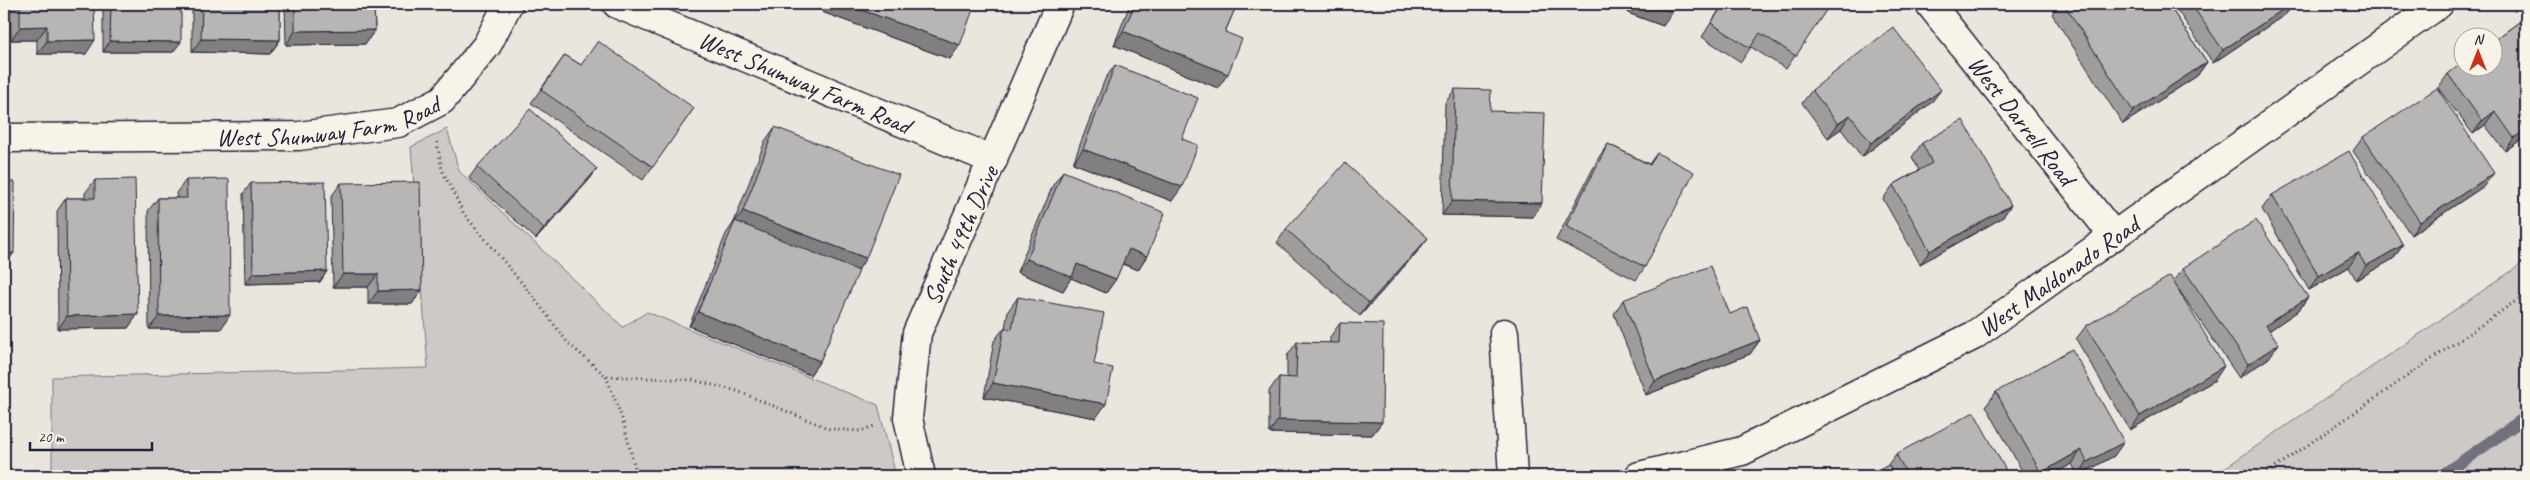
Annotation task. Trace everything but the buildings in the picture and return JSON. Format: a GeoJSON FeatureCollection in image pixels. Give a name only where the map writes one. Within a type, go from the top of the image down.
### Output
{"type":"FeatureCollection","features":[{"type":"Feature","properties":{"kind":"street","name":"West Shumway Farm Road"},"geometry":{"type":"LineString","coordinates":[[4,138],[298,136],[398,123],[442,100],[487,45],[508,4]]}},
{"type":"Feature","properties":{"kind":"street","name":"West Shumway Farm Road"},"geometry":{"type":"LineString","coordinates":[[616,4],[993,160]]}},
{"type":"Feature","properties":{"kind":"street","name":"South 49th Drive"},"geometry":{"type":"LineString","coordinates":[[921,476],[908,418],[917,333],[1060,4]]}},
{"type":"Feature","properties":{"kind":"street","name":"West Darrell Road"},"geometry":{"type":"LineString","coordinates":[[1930,4],[2114,236]]}},
{"type":"Feature","properties":{"kind":"street","name":"West Maldonado Road"},"geometry":{"type":"LineString","coordinates":[[1638,476],[1742,451],[1974,336],[2439,4]]}},
{"type":"Feature","properties":{"kind":"street"},"geometry":{"type":"LineString","coordinates":[[1504,333],[1513,476]]}},
{"type":"Feature","properties":{"kind":"path"},"geometry":{"type":"LineString","coordinates":[[422,110],[435,132],[442,170],[464,214],[531,294],[568,344],[606,376],[623,421],[638,476]]}},
{"type":"Feature","properties":{"kind":"path"},"geometry":{"type":"LineString","coordinates":[[2263,476],[2526,294]]}},
{"type":"Feature","properties":{"kind":"path"},"geometry":{"type":"LineString","coordinates":[[606,376],[693,380],[737,391],[830,429],[861,431],[908,418]]}},
{"type":"Feature","properties":{"kind":"shaded area"},"geometry":{"type":"Polygon","coordinates":[[[447,129],[459,171],[623,327],[647,312],[878,405],[896,476],[52,476],[52,377],[428,368],[411,147],[447,129]]]}},
{"type":"Feature","properties":{"kind":"shaded area"},"geometry":{"type":"Polygon","coordinates":[[[2526,261],[2526,476],[2213,476],[2526,261]]]}},
{"type":"Feature","properties":{"kind":"waterway"},"geometry":{"type":"LineString","coordinates":[[2441,476],[2526,417]]}}]}
